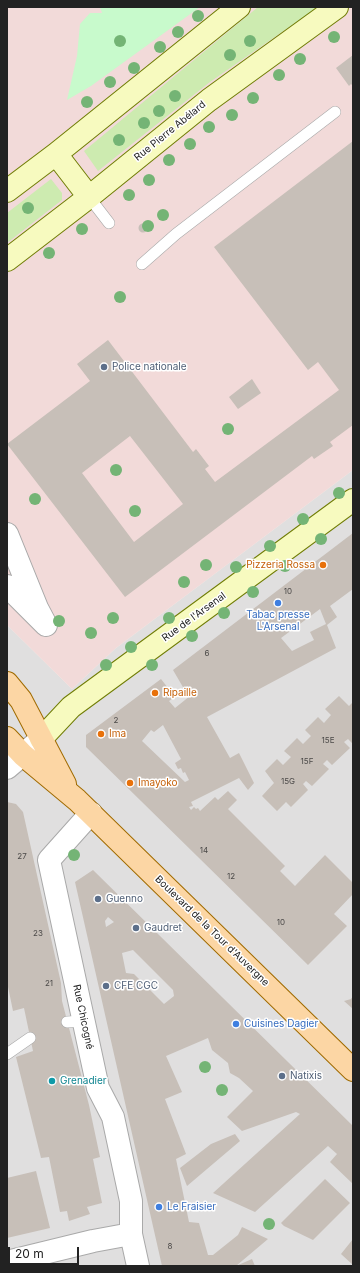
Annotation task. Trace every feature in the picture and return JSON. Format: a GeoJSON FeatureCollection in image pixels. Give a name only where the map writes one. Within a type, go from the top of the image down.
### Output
{"type":"FeatureCollection","features":[{"type":"Feature","properties":{"kind":"main road","name":"Boulevard de la Tour d'Auvergne"},"geometry":{"type":"LineString","coordinates":[[7,683],[21,700],[70,792]]}},
{"type":"Feature","properties":{"kind":"main road","name":"Boulevard de la Tour d'Auvergne"},"geometry":{"type":"LineString","coordinates":[[7,738],[15,761],[70,792],[353,1070]]}},
{"type":"Feature","properties":{"kind":"street"},"geometry":{"type":"LineString","coordinates":[[7,191],[56,154],[238,7]]}},
{"type":"Feature","properties":{"kind":"street","name":"Rue Pierre Abélard"},"geometry":{"type":"LineString","coordinates":[[7,260],[89,197],[209,100],[337,7]]}},
{"type":"Feature","properties":{"kind":"street"},"geometry":{"type":"LineString","coordinates":[[56,154],[89,197]]}},
{"type":"Feature","properties":{"kind":"street","name":"Rue de l'Arsenal"},"geometry":{"type":"LineString","coordinates":[[41,739],[71,707],[353,500]]}},
{"type":"Feature","properties":{"kind":"street"},"geometry":{"type":"LineString","coordinates":[[7,534],[37,608],[46,625],[7,586]]}},
{"type":"Feature","properties":{"kind":"street"},"geometry":{"type":"LineString","coordinates":[[15,761],[41,739]]}},
{"type":"Feature","properties":{"kind":"street","name":"Rue Chicogné"},"geometry":{"type":"LineString","coordinates":[[90,812],[49,860],[75,1021],[98,1088],[113,1117],[131,1201],[131,1234],[138,1266]]}},
{"type":"Feature","properties":{"kind":"street"},"geometry":{"type":"LineString","coordinates":[[7,1262],[93,1241],[131,1234]]}},
{"type":"Feature","properties":{"kind":"lane"},"geometry":{"type":"LineString","coordinates":[[142,264],[176,234],[335,112]]}},
{"type":"Feature","properties":{"kind":"lane"},"geometry":{"type":"LineString","coordinates":[[89,197],[109,222]]}},
{"type":"Feature","properties":{"kind":"lane"},"geometry":{"type":"LineString","coordinates":[[7,1054],[30,1038]]}},
{"type":"Feature","properties":{"kind":"shaded area"},"geometry":{"type":"Polygon","coordinates":[[[7,7],[353,7],[353,470],[116,648],[72,689],[7,625],[7,7]]]}},
{"type":"Feature","properties":{"kind":"shaded area"},"geometry":{"type":"Polygon","coordinates":[[[353,470],[353,1266],[7,1266],[7,625],[72,689],[116,648],[353,470]]]}},
{"type":"Feature","properties":{"kind":"green space"},"geometry":{"type":"Polygon","coordinates":[[[100,7],[200,7],[91,86],[67,100],[77,56],[80,24],[90,13],[102,13],[100,7]]]}},
{"type":"Feature","properties":{"kind":"green space"},"geometry":{"type":"Polygon","coordinates":[[[258,7],[318,7],[210,82],[98,171],[84,151],[258,7]]]}},
{"type":"Feature","properties":{"kind":"green space"},"geometry":{"type":"Polygon","coordinates":[[[51,179],[62,193],[62,200],[7,243],[7,213],[51,179]]]}},
{"type":"Feature","properties":{"kind":"building"},"geometry":{"type":"Polygon","coordinates":[[[353,55],[353,86],[351,84],[349,86],[336,68],[353,55]]]}},
{"type":"Feature","properties":{"kind":"building","name":"Police nationale"},"geometry":{"type":"Polygon","coordinates":[[[353,141],[353,425],[330,442],[333,446],[314,459],[312,456],[125,597],[7,444],[90,381],[77,364],[108,340],[193,452],[196,449],[209,466],[205,469],[215,482],[339,390],[318,362],[308,370],[214,247],[353,141]],[[130,436],[82,473],[134,542],[183,504],[130,436]]]}},
{"type":"Feature","properties":{"kind":"building"},"geometry":{"type":"Polygon","coordinates":[[[143,223],[148,228],[143,233],[138,228],[143,223]]]}},
{"type":"Feature","properties":{"kind":"building"},"geometry":{"type":"Polygon","coordinates":[[[252,379],[261,393],[238,409],[229,397],[252,379]]]}},
{"type":"Feature","properties":{"kind":"building"},"geometry":{"type":"Polygon","coordinates":[[[353,533],[353,589],[330,606],[337,617],[327,625],[336,648],[207,717],[230,758],[239,753],[254,783],[248,790],[239,778],[191,802],[193,806],[189,807],[191,810],[194,807],[196,809],[198,808],[200,811],[215,797],[218,800],[228,791],[237,800],[228,809],[285,866],[280,871],[295,886],[325,855],[353,883],[353,894],[334,914],[347,926],[308,965],[86,747],[86,735],[161,679],[175,697],[169,701],[175,708],[190,696],[187,694],[173,670],[353,533]],[[320,609],[281,638],[292,651],[314,640],[310,632],[326,624],[320,609]],[[163,725],[154,732],[151,730],[142,741],[185,782],[189,780],[185,772],[183,773],[181,768],[178,769],[175,763],[181,759],[163,725]]]}},
{"type":"Feature","properties":{"kind":"building"},"geometry":{"type":"Polygon","coordinates":[[[339,696],[349,706],[353,702],[353,744],[348,739],[344,742],[350,748],[332,765],[327,760],[323,764],[329,769],[312,786],[306,781],[303,784],[308,790],[291,807],[286,802],[277,811],[262,796],[274,783],[265,771],[277,759],[283,765],[291,757],[284,751],[297,738],[303,744],[311,736],[305,730],[318,717],[324,723],[331,715],[325,709],[339,696]]]}},
{"type":"Feature","properties":{"kind":"building"},"geometry":{"type":"Polygon","coordinates":[[[7,802],[16,804],[23,812],[61,983],[62,1001],[89,1105],[100,1157],[93,1159],[102,1203],[87,1207],[90,1214],[69,1221],[67,1211],[60,1212],[49,1157],[41,1158],[16,1057],[33,1051],[24,1008],[13,1011],[7,982],[7,802]]]}},
{"type":"Feature","properties":{"kind":"building"},"geometry":{"type":"Polygon","coordinates":[[[93,870],[353,1126],[353,1184],[330,1162],[337,1154],[328,1146],[255,1212],[213,1193],[300,1114],[296,1112],[242,1131],[227,1117],[253,1091],[239,1078],[230,1073],[228,1063],[212,1050],[208,1038],[166,1056],[182,1092],[165,1099],[186,1154],[176,1159],[189,1222],[199,1223],[208,1255],[213,1255],[238,1235],[242,1227],[268,1239],[236,1266],[162,1266],[75,882],[93,870]],[[108,917],[105,921],[106,927],[114,922],[108,917]],[[133,950],[122,953],[126,973],[134,974],[164,1004],[174,996],[173,990],[133,950]]]}},
{"type":"Feature","properties":{"kind":"building"},"geometry":{"type":"Polygon","coordinates":[[[353,996],[353,1009],[344,1001],[351,999],[353,996]]]}},
{"type":"Feature","properties":{"kind":"building"},"geometry":{"type":"Polygon","coordinates":[[[235,1134],[240,1141],[187,1186],[180,1168],[211,1144],[235,1134]]]}},
{"type":"Feature","properties":{"kind":"building"},"geometry":{"type":"Polygon","coordinates":[[[36,1171],[50,1228],[7,1238],[7,1178],[36,1171]]]}},
{"type":"Feature","properties":{"kind":"building"},"geometry":{"type":"Polygon","coordinates":[[[325,1179],[350,1203],[313,1240],[284,1226],[281,1223],[325,1179]]]}},
{"type":"Feature","properties":{"kind":"building"},"geometry":{"type":"Polygon","coordinates":[[[353,1239],[353,1265],[341,1254],[353,1239]]]}},
{"type":"Feature","properties":{"kind":"building"},"geometry":{"type":"Polygon","coordinates":[[[252,1259],[255,1266],[236,1266],[252,1259]]]}},
{"type":"Feature","properties":{"kind":"place","name":"Police nationale"},"geometry":{"type":"Point","coordinates":[104,367]}},
{"type":"Feature","properties":{"kind":"place","name":"Pizzeria Rossa"},"geometry":{"type":"Point","coordinates":[323,565]}},
{"type":"Feature","properties":{"kind":"place","name":"Tabac presse L'Arsenal"},"geometry":{"type":"Point","coordinates":[278,603]}},
{"type":"Feature","properties":{"kind":"place","name":"Ripaille"},"geometry":{"type":"Point","coordinates":[155,693]}},
{"type":"Feature","properties":{"kind":"place","name":"Ima"},"geometry":{"type":"Point","coordinates":[101,734]}},
{"type":"Feature","properties":{"kind":"place","name":"Imayoko"},"geometry":{"type":"Point","coordinates":[130,783]}},
{"type":"Feature","properties":{"kind":"place","name":"Guenno"},"geometry":{"type":"Point","coordinates":[98,899]}},
{"type":"Feature","properties":{"kind":"place","name":"Gaudret"},"geometry":{"type":"Point","coordinates":[136,928]}},
{"type":"Feature","properties":{"kind":"place","name":"CFE CGC"},"geometry":{"type":"Point","coordinates":[106,986]}},
{"type":"Feature","properties":{"kind":"place","name":"Cuisines Dagier"},"geometry":{"type":"Point","coordinates":[236,1024]}},
{"type":"Feature","properties":{"kind":"place","name":"Natixis"},"geometry":{"type":"Point","coordinates":[282,1076]}},
{"type":"Feature","properties":{"kind":"place","name":"Grenadier"},"geometry":{"type":"Point","coordinates":[52,1081]}},
{"type":"Feature","properties":{"kind":"place","name":"Le Fraisier"},"geometry":{"type":"Point","coordinates":[159,1207]}}]}
